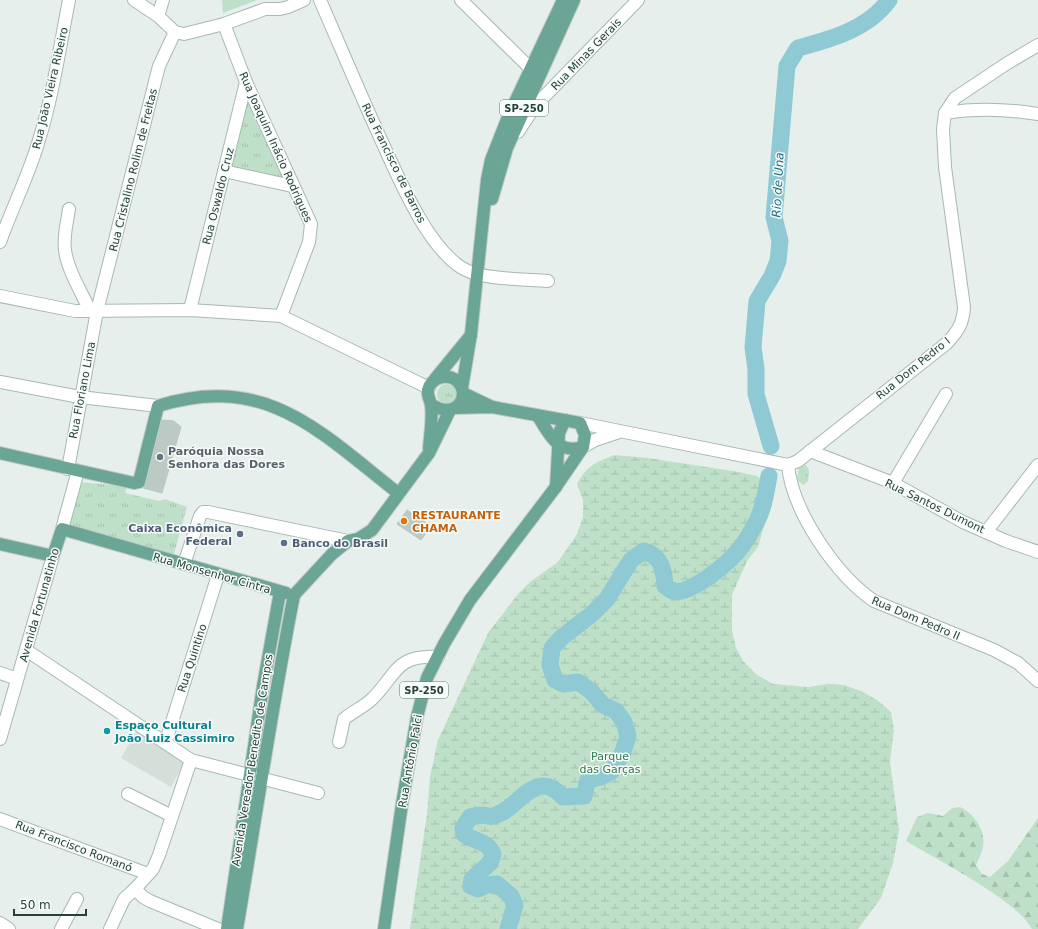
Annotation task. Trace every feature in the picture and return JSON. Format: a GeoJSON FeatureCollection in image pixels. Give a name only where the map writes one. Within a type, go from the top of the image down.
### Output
{"type":"FeatureCollection","features":[{"type":"Feature","properties":{"kind":"main road","name":"SP-250"},"geometry":{"type":"LineString","coordinates":[[484,220],[507,148],[522,113],[535,73],[563,0]]}},
{"type":"Feature","properties":{"kind":"main road","name":"SP-250"},"geometry":{"type":"LineString","coordinates":[[452,409],[459,404],[471,334],[487,180],[491,160],[508,117],[535,73],[574,0]]}},
{"type":"Feature","properties":{"kind":"main road"},"geometry":{"type":"LineString","coordinates":[[429,452],[431,404],[428,396],[432,384],[471,334]]}},
{"type":"Feature","properties":{"kind":"main road"},"geometry":{"type":"LineString","coordinates":[[432,384],[445,376],[455,379],[462,391],[492,407]]}},
{"type":"Feature","properties":{"kind":"main road"},"geometry":{"type":"LineString","coordinates":[[0,453],[134,483],[139,482],[158,406],[175,401],[220,396],[265,403],[295,415],[321,432],[398,493]]}},
{"type":"Feature","properties":{"kind":"main road"},"geometry":{"type":"LineString","coordinates":[[431,404],[440,410],[492,407],[580,423],[585,435],[583,447],[574,450],[558,444],[538,416]]}},
{"type":"Feature","properties":{"kind":"main road"},"geometry":{"type":"LineString","coordinates":[[294,594],[328,558],[348,541],[358,539],[372,530],[429,452],[452,409]]}},
{"type":"Feature","properties":{"kind":"main road"},"geometry":{"type":"LineString","coordinates":[[556,488],[559,433],[565,420]]}},
{"type":"Feature","properties":{"kind":"main road","name":"Rua Antônio Falci"},"geometry":{"type":"LineString","coordinates":[[384,929],[402,804],[417,717],[427,678],[470,600],[556,488],[583,447]]}},
{"type":"Feature","properties":{"kind":"main road","name":"Avenida Fortunatinho"},"geometry":{"type":"LineString","coordinates":[[53,556],[62,529]]}},
{"type":"Feature","properties":{"kind":"main road","name":"Rua Monsenhor Cintra"},"geometry":{"type":"LineString","coordinates":[[62,529],[218,575],[280,592],[294,594]]}},
{"type":"Feature","properties":{"kind":"main road"},"geometry":{"type":"LineString","coordinates":[[0,544],[53,556]]}},
{"type":"Feature","properties":{"kind":"main road","name":"Avenida Vereador Benedito de Campos"},"geometry":{"type":"LineString","coordinates":[[227,929],[263,686],[280,592]]}},
{"type":"Feature","properties":{"kind":"main road","name":"Avenida Vereador Benedito de Campos"},"geometry":{"type":"LineString","coordinates":[[237,929],[263,779],[276,686],[294,594]]}},
{"type":"Feature","properties":{"kind":"main road"},"geometry":{"type":"LineString","coordinates":[[263,686],[276,686]]}},
{"type":"Feature","properties":{"kind":"street","name":"Rua João Vieira Ribeiro"},"geometry":{"type":"LineString","coordinates":[[0,242],[10,214],[27,176],[40,139],[69,0]]}},
{"type":"Feature","properties":{"kind":"street"},"geometry":{"type":"LineString","coordinates":[[134,0],[158,16],[175,32],[184,34],[224,24],[269,4],[280,9],[304,0]]}},
{"type":"Feature","properties":{"kind":"street"},"geometry":{"type":"LineString","coordinates":[[158,16],[163,0]]}},
{"type":"Feature","properties":{"kind":"street","name":"Rua Francisco de Barros"},"geometry":{"type":"LineString","coordinates":[[320,0],[387,152],[424,225],[452,261],[463,269],[478,275],[548,281]]}},
{"type":"Feature","properties":{"kind":"street"},"geometry":{"type":"LineString","coordinates":[[461,0],[535,73]]}},
{"type":"Feature","properties":{"kind":"street","name":"Rua Minas Gerais"},"geometry":{"type":"LineString","coordinates":[[507,148],[535,106],[638,0]]}},
{"type":"Feature","properties":{"kind":"street","name":"Rua Joaquim Inácio Rodrigues"},"geometry":{"type":"LineString","coordinates":[[224,24],[246,82],[292,186],[311,224],[311,233],[281,316]]}},
{"type":"Feature","properties":{"kind":"street","name":"Rua Cristalino Rolim de Freitas"},"geometry":{"type":"LineString","coordinates":[[94,311],[159,66],[175,32]]}},
{"type":"Feature","properties":{"kind":"street"},"geometry":{"type":"LineString","coordinates":[[945,114],[955,98],[1006,64],[1038,45]]}},
{"type":"Feature","properties":{"kind":"street","name":"Rua Oswaldo Cruz"},"geometry":{"type":"LineString","coordinates":[[190,310],[246,82]]}},
{"type":"Feature","properties":{"kind":"street"},"geometry":{"type":"LineString","coordinates":[[508,117],[522,113],[535,106]]}},
{"type":"Feature","properties":{"kind":"street"},"geometry":{"type":"LineString","coordinates":[[945,114],[964,110],[1038,114]]}},
{"type":"Feature","properties":{"kind":"street","name":"Rua Dom Pedro I"},"geometry":{"type":"LineString","coordinates":[[788,465],[798,461],[947,343],[960,328],[963,319],[964,307],[945,167],[943,129],[945,114]]}},
{"type":"Feature","properties":{"kind":"street"},"geometry":{"type":"LineString","coordinates":[[224,171],[292,186]]}},
{"type":"Feature","properties":{"kind":"street"},"geometry":{"type":"LineString","coordinates":[[68,209],[65,250],[67,261],[94,311]]}},
{"type":"Feature","properties":{"kind":"street"},"geometry":{"type":"LineString","coordinates":[[0,296],[64,310],[190,310],[281,316],[432,384]]}},
{"type":"Feature","properties":{"kind":"street","name":"Rua Floriano Lima"},"geometry":{"type":"LineString","coordinates":[[73,470],[80,397],[94,311]]}},
{"type":"Feature","properties":{"kind":"street"},"geometry":{"type":"LineString","coordinates":[[0,382],[80,397],[158,406]]}},
{"type":"Feature","properties":{"kind":"street"},"geometry":{"type":"LineString","coordinates":[[893,483],[946,394]]}},
{"type":"Feature","properties":{"kind":"street"},"geometry":{"type":"LineString","coordinates":[[580,423],[788,465]]}},
{"type":"Feature","properties":{"kind":"street"},"geometry":{"type":"LineString","coordinates":[[583,447],[595,440],[622,431]]}},
{"type":"Feature","properties":{"kind":"street","name":"Rua Santos Dumont"},"geometry":{"type":"LineString","coordinates":[[810,451],[893,483],[916,497],[986,532],[1038,552]]}},
{"type":"Feature","properties":{"kind":"street"},"geometry":{"type":"LineString","coordinates":[[986,532],[1038,464]]}},
{"type":"Feature","properties":{"kind":"street","name":"Rua Dom Pedro II"},"geometry":{"type":"LineString","coordinates":[[788,465],[790,479],[811,528],[831,559],[860,592],[874,601],[994,650],[1018,663],[1038,681]]}},
{"type":"Feature","properties":{"kind":"street","name":"Avenida Fortunatinho"},"geometry":{"type":"LineString","coordinates":[[62,529],[73,470]]}},
{"type":"Feature","properties":{"kind":"street"},"geometry":{"type":"LineString","coordinates":[[184,564],[200,516],[203,512],[348,541]]}},
{"type":"Feature","properties":{"kind":"street","name":"Avenida Fortunatinho"},"geometry":{"type":"LineString","coordinates":[[0,739],[53,556]]}},
{"type":"Feature","properties":{"kind":"street","name":"Rua Quintino"},"geometry":{"type":"LineString","coordinates":[[166,741],[218,575]]}},
{"type":"Feature","properties":{"kind":"street"},"geometry":{"type":"LineString","coordinates":[[26,650],[166,741],[191,760],[318,793]]}},
{"type":"Feature","properties":{"kind":"street"},"geometry":{"type":"LineString","coordinates":[[339,742],[344,719],[374,697],[394,671],[408,659],[423,656],[438,657]]}},
{"type":"Feature","properties":{"kind":"street"},"geometry":{"type":"LineString","coordinates":[[0,673],[17,679]]}},
{"type":"Feature","properties":{"kind":"street"},"geometry":{"type":"LineString","coordinates":[[110,929],[124,899],[148,874],[159,855],[191,760]]}},
{"type":"Feature","properties":{"kind":"street"},"geometry":{"type":"LineString","coordinates":[[128,794],[172,816]]}},
{"type":"Feature","properties":{"kind":"street","name":"Rua Francisco Romanó"},"geometry":{"type":"LineString","coordinates":[[0,819],[148,874]]}},
{"type":"Feature","properties":{"kind":"street"},"geometry":{"type":"LineString","coordinates":[[135,889],[150,901],[218,929]]}},
{"type":"Feature","properties":{"kind":"street"},"geometry":{"type":"LineString","coordinates":[[61,929],[77,899]]}},
{"type":"Feature","properties":{"kind":"street"},"geometry":{"type":"LineString","coordinates":[[0,924],[9,929]]}},
{"type":"Feature","properties":{"kind":"shaded area"},"geometry":{"type":"Polygon","coordinates":[[[138,729],[186,759],[171,787],[121,758],[138,729]]]}},
{"type":"Feature","properties":{"kind":"green space"},"geometry":{"type":"Polygon","coordinates":[[[222,0],[257,0],[223,13],[222,0]]]}},
{"type":"Feature","properties":{"kind":"green space"},"geometry":{"type":"Polygon","coordinates":[[[246,103],[252,103],[282,172],[281,177],[229,166],[246,103]]]}},
{"type":"Feature","properties":{"kind":"green space"},"geometry":{"type":"Polygon","coordinates":[[[447,384],[454,387],[457,394],[454,401],[447,404],[440,401],[437,394],[440,387],[447,384]]]}},
{"type":"Feature","properties":{"kind":"green space","name":"Parque das Garças"},"geometry":{"type":"Polygon","coordinates":[[[614,455],[648,458],[739,472],[757,476],[774,489],[758,547],[747,561],[732,595],[732,630],[736,648],[744,662],[757,675],[773,684],[809,687],[827,684],[844,685],[861,691],[877,700],[891,712],[894,730],[890,761],[899,830],[893,863],[881,898],[858,929],[410,929],[427,814],[430,777],[438,740],[488,633],[518,594],[530,582],[558,562],[577,534],[583,517],[583,500],[577,484],[584,473],[592,465],[614,455]]]}},
{"type":"Feature","properties":{"kind":"green space"},"geometry":{"type":"Polygon","coordinates":[[[806,465],[809,470],[808,481],[803,485],[797,480],[799,466],[806,465]]]}},
{"type":"Feature","properties":{"kind":"green space"},"geometry":{"type":"Polygon","coordinates":[[[78,482],[127,486],[125,493],[159,501],[165,499],[187,507],[173,557],[65,528],[78,482]]]}},
{"type":"Feature","properties":{"kind":"green space"},"geometry":{"type":"Polygon","coordinates":[[[960,807],[975,819],[981,829],[983,835],[983,847],[976,865],[982,874],[990,877],[1008,861],[1038,818],[1038,929],[1032,929],[1024,918],[1011,906],[975,881],[906,841],[917,817],[928,813],[943,816],[952,808],[960,807]]]}},
{"type":"Feature","properties":{"kind":"building","name":"Paróquia Nossa Senhora das Dores"},"geometry":{"type":"Polygon","coordinates":[[[162,420],[174,421],[181,427],[162,493],[143,488],[146,484],[162,420]]]}},
{"type":"Feature","properties":{"kind":"building"},"geometry":{"type":"Polygon","coordinates":[[[407,510],[431,526],[421,540],[397,524],[407,510]]]}},
{"type":"Feature","properties":{"kind":"waterway","name":"Rio de Una"},"geometry":{"type":"LineString","coordinates":[[771,446],[756,394],[756,369],[753,347],[757,301],[772,276],[778,261],[780,241],[774,217],[787,66],[798,48],[836,37],[860,26],[880,10],[889,0]]}},
{"type":"Feature","properties":{"kind":"waterway","name":"Rio de Una"},"geometry":{"type":"LineString","coordinates":[[508,929],[515,905],[511,896],[497,884],[487,885],[478,889],[471,886],[472,879],[490,863],[493,854],[484,843],[464,834],[463,828],[470,817],[481,815],[491,816],[501,813],[534,788],[543,786],[553,789],[563,797],[584,796],[588,780],[601,777],[612,771],[623,752],[628,736],[624,722],[616,711],[603,705],[591,691],[578,682],[563,684],[555,680],[550,665],[552,648],[561,638],[592,614],[607,599],[631,560],[644,551],[650,553],[658,560],[664,574],[665,586],[673,591],[680,591],[689,588],[710,576],[736,553],[749,535],[757,521],[763,505],[769,476]]}},
{"type":"Feature","properties":{"kind":"place","name":"Paróquia Nossa Senhora das Dores"},"geometry":{"type":"Point","coordinates":[160,457]}},
{"type":"Feature","properties":{"kind":"place","name":"RESTAURANTE CHAMA"},"geometry":{"type":"Point","coordinates":[404,521]}},
{"type":"Feature","properties":{"kind":"place","name":"Caixa Econômica Federal"},"geometry":{"type":"Point","coordinates":[240,534]}},
{"type":"Feature","properties":{"kind":"place","name":"Banco do Brasil"},"geometry":{"type":"Point","coordinates":[284,543]}},
{"type":"Feature","properties":{"kind":"place","name":"Espaço Cultural João Luiz Cassimiro"},"geometry":{"type":"Point","coordinates":[107,731]}}]}
